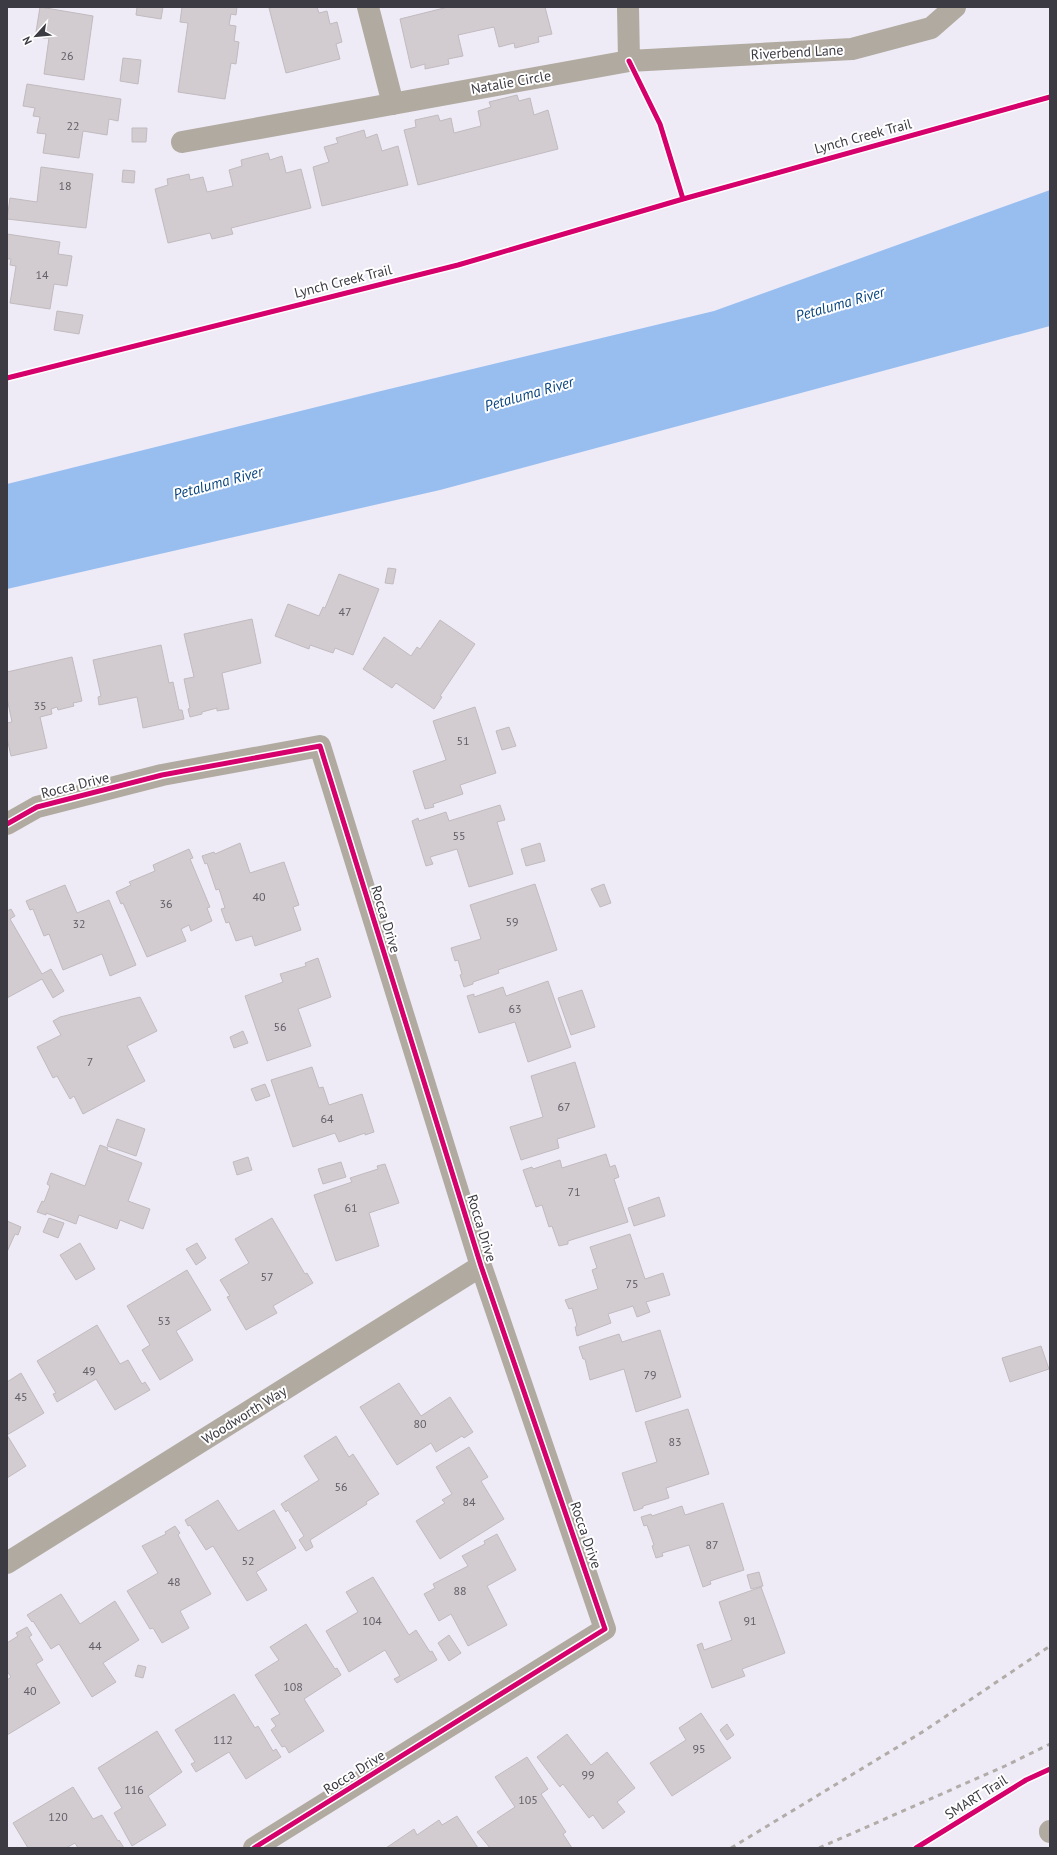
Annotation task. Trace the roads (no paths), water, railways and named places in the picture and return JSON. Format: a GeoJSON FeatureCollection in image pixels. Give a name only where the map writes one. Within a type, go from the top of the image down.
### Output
{"type":"FeatureCollection","features":[{"type":"Feature","properties":{"kind":"street"},"geometry":{"type":"LineString","coordinates":[[368,7],[393,104]]}},
{"type":"Feature","properties":{"kind":"street"},"geometry":{"type":"LineString","coordinates":[[628,7],[629,61]]}},
{"type":"Feature","properties":{"kind":"street","name":"Riverbend Lane"},"geometry":{"type":"LineString","coordinates":[[629,61],[852,49],[931,28],[955,7]]}},
{"type":"Feature","properties":{"kind":"street","name":"Natalie Circle"},"geometry":{"type":"LineString","coordinates":[[182,142],[629,61]]}},
{"type":"Feature","properties":{"kind":"street","name":"Rocca Drive"},"geometry":{"type":"LineString","coordinates":[[7,824],[37,807],[162,775],[320,746],[481,1266],[605,1630],[254,1848]]}},
{"type":"Feature","properties":{"kind":"street","name":"Woodworth Way"},"geometry":{"type":"LineString","coordinates":[[7,1563],[481,1266]]}},
{"type":"Feature","properties":{"kind":"water","name":"Petaluma River"},"geometry":{"type":"Polygon","coordinates":[[[1050,190],[1050,326],[440,490],[7,589],[7,484],[381,391],[714,311],[1050,190]]]}},
{"type":"Feature","properties":{"kind":"railway"},"geometry":{"type":"LineString","coordinates":[[731,1848],[924,1731],[1050,1646]]}},
{"type":"Feature","properties":{"kind":"railway"},"geometry":{"type":"LineString","coordinates":[[819,1848],[1005,1766],[1050,1744]]}}]}
